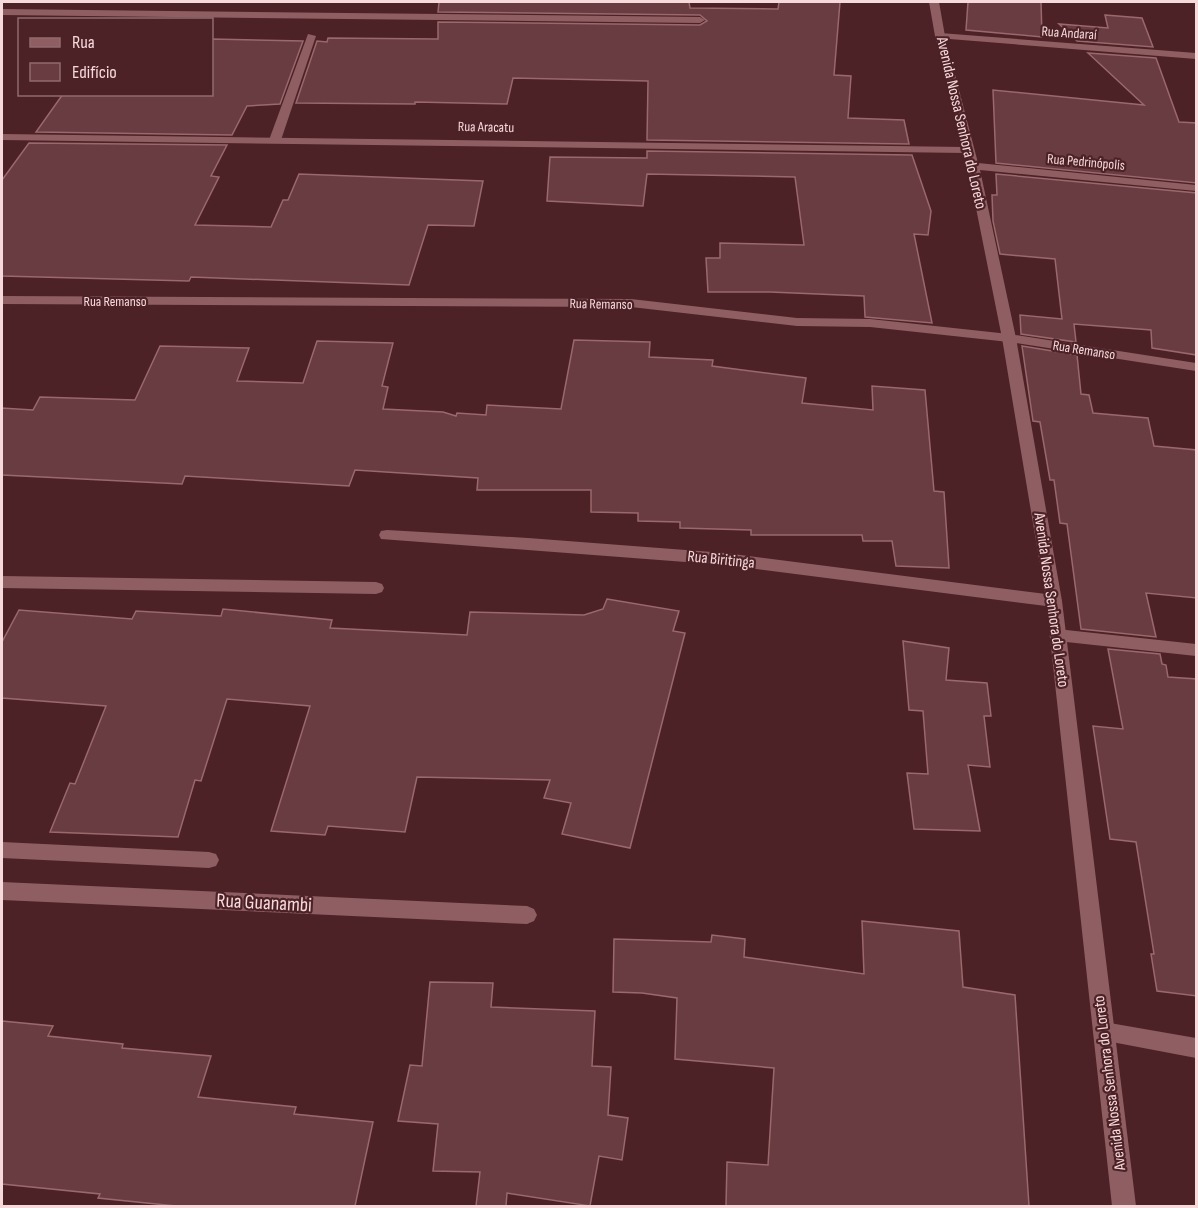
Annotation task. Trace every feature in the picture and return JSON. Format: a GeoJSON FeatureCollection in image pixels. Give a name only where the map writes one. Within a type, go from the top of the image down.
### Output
{"type":"FeatureCollection","features":[{"type":"Feature","properties":{"kind":"street"},"geometry":{"type":"LineString","coordinates":[[4,12],[14,2]]}},
{"type":"Feature","properties":{"kind":"street","name":"Avenida Nossa Senhora do Loreto"},"geometry":{"type":"LineString","coordinates":[[934,2],[940,36],[970,150],[1009,338],[1054,601],[1124,1206]]}},
{"type":"Feature","properties":{"kind":"street"},"geometry":{"type":"LineString","coordinates":[[4,12],[700,20]]}},
{"type":"Feature","properties":{"kind":"street"},"geometry":{"type":"LineString","coordinates":[[274,140],[311,36]]}},
{"type":"Feature","properties":{"kind":"street","name":"Rua Andaraí"},"geometry":{"type":"LineString","coordinates":[[940,36],[1197,56]]}},
{"type":"Feature","properties":{"kind":"street","name":"Rua Aracatu"},"geometry":{"type":"LineString","coordinates":[[2,137],[970,150]]}},
{"type":"Feature","properties":{"kind":"street","name":"Rua Pedrinópolis"},"geometry":{"type":"LineString","coordinates":[[972,166],[1197,188]]}},
{"type":"Feature","properties":{"kind":"street","name":"Rua Remanso"},"geometry":{"type":"LineString","coordinates":[[2,300],[631,303],[797,322],[870,323],[1009,338],[1197,367]]}},
{"type":"Feature","properties":{"kind":"street","name":"Rua Biritinga"},"geometry":{"type":"LineString","coordinates":[[387,535],[528,543],[725,559],[1054,601]]}},
{"type":"Feature","properties":{"kind":"street"},"geometry":{"type":"LineString","coordinates":[[2,582],[376,588]]}},
{"type":"Feature","properties":{"kind":"street"},"geometry":{"type":"LineString","coordinates":[[1057,635],[1197,650]]}},
{"type":"Feature","properties":{"kind":"street"},"geometry":{"type":"LineString","coordinates":[[2,850],[209,860]]}},
{"type":"Feature","properties":{"kind":"street","name":"Rua Guanambi"},"geometry":{"type":"LineString","coordinates":[[2,891],[527,915]]}},
{"type":"Feature","properties":{"kind":"street"},"geometry":{"type":"LineString","coordinates":[[1104,1032],[1197,1048]]}},
{"type":"Feature","properties":{"kind":"building"},"geometry":{"type":"Polygon","coordinates":[[[439,2],[689,2],[690,8],[778,9],[779,2],[840,2],[834,75],[851,76],[848,118],[904,120],[909,144],[647,140],[648,81],[513,78],[507,104],[296,103],[317,41],[327,42],[328,38],[438,39],[438,22],[700,25],[707,21],[700,15],[438,12],[439,2]]]}},
{"type":"Feature","properties":{"kind":"building"},"geometry":{"type":"Polygon","coordinates":[[[968,2],[1041,2],[1042,37],[966,30],[968,2]]]}},
{"type":"Feature","properties":{"kind":"building"},"geometry":{"type":"Polygon","coordinates":[[[1105,15],[1142,18],[1153,47],[1077,41],[1059,24],[1108,28],[1105,15]]]}},
{"type":"Feature","properties":{"kind":"building"},"geometry":{"type":"Polygon","coordinates":[[[213,39],[303,41],[280,104],[247,106],[232,135],[36,132],[62,96],[213,96],[213,39]]]}},
{"type":"Feature","properties":{"kind":"building"},"geometry":{"type":"Polygon","coordinates":[[[1088,53],[1156,58],[1179,122],[1197,123],[1197,183],[996,163],[993,90],[1144,105],[1088,53]]]}},
{"type":"Feature","properties":{"kind":"building"},"geometry":{"type":"Polygon","coordinates":[[[29,143],[227,145],[211,176],[219,177],[195,225],[271,227],[283,200],[288,200],[299,174],[483,181],[474,226],[428,225],[409,285],[191,277],[189,281],[2,276],[2,180],[29,143]]]}},
{"type":"Feature","properties":{"kind":"building"},"geometry":{"type":"Polygon","coordinates":[[[647,151],[912,155],[931,211],[928,235],[914,234],[932,323],[865,317],[864,296],[708,292],[706,258],[720,258],[720,243],[804,245],[795,177],[647,174],[643,206],[547,201],[550,157],[647,158],[647,151]]]}},
{"type":"Feature","properties":{"kind":"building"},"geometry":{"type":"Polygon","coordinates":[[[996,174],[1197,193],[1197,355],[1152,348],[1151,330],[1074,324],[1076,342],[1021,334],[1020,315],[1062,319],[1055,259],[1000,254],[993,221],[992,195],[997,195],[996,174]]]}},
{"type":"Feature","properties":{"kind":"building"},"geometry":{"type":"Polygon","coordinates":[[[574,340],[650,342],[649,357],[713,360],[712,366],[806,378],[802,403],[873,410],[872,386],[925,390],[934,491],[944,492],[949,568],[896,566],[892,541],[863,541],[862,535],[751,535],[751,530],[680,528],[680,522],[638,521],[638,513],[591,512],[591,490],[477,490],[478,478],[355,470],[349,486],[185,476],[182,484],[2,475],[2,408],[33,410],[40,397],[135,400],[160,346],[249,348],[237,381],[303,383],[317,341],[393,343],[382,386],[388,387],[383,409],[443,412],[456,416],[457,413],[486,415],[487,405],[561,409],[574,340]]]}},
{"type":"Feature","properties":{"kind":"building"},"geometry":{"type":"Polygon","coordinates":[[[1022,346],[1077,355],[1081,394],[1089,395],[1093,413],[1148,418],[1154,446],[1197,450],[1197,598],[1146,593],[1156,637],[1081,629],[1067,524],[1060,523],[1054,480],[1050,480],[1040,422],[1033,421],[1022,346]]]}},
{"type":"Feature","properties":{"kind":"building"},"geometry":{"type":"Polygon","coordinates":[[[607,599],[679,611],[673,631],[685,633],[630,848],[562,834],[571,803],[544,798],[550,780],[417,777],[405,832],[328,826],[325,835],[271,831],[310,706],[227,699],[201,781],[195,780],[178,837],[50,832],[70,783],[75,784],[106,706],[2,698],[2,642],[19,610],[132,619],[136,611],[221,616],[223,609],[332,620],[330,628],[467,635],[470,612],[584,615],[603,609],[607,599]]]}},
{"type":"Feature","properties":{"kind":"building"},"geometry":{"type":"Polygon","coordinates":[[[903,641],[949,648],[946,680],[987,683],[991,716],[984,716],[990,767],[968,765],[980,831],[914,829],[907,773],[928,774],[923,711],[909,710],[903,641]]]}},
{"type":"Feature","properties":{"kind":"building"},"geometry":{"type":"Polygon","coordinates":[[[1108,649],[1160,654],[1162,664],[1166,665],[1168,677],[1197,679],[1197,996],[1157,991],[1151,954],[1154,954],[1136,842],[1110,839],[1093,726],[1123,729],[1108,649]]]}},
{"type":"Feature","properties":{"kind":"building"},"geometry":{"type":"Polygon","coordinates":[[[862,921],[959,931],[963,987],[1015,995],[1029,1206],[726,1206],[727,1162],[768,1165],[774,1068],[675,1059],[677,998],[613,992],[614,939],[711,942],[712,935],[745,939],[744,957],[864,974],[862,921]]]}},
{"type":"Feature","properties":{"kind":"building"},"geometry":{"type":"Polygon","coordinates":[[[430,982],[493,983],[491,1007],[595,1011],[592,1066],[611,1067],[608,1115],[628,1118],[622,1160],[599,1156],[590,1206],[507,1193],[506,1206],[476,1206],[480,1172],[433,1171],[438,1124],[398,1121],[410,1065],[422,1066],[430,982]]]}},
{"type":"Feature","properties":{"kind":"building"},"geometry":{"type":"Polygon","coordinates":[[[2,1021],[53,1026],[48,1036],[123,1044],[122,1048],[211,1056],[198,1097],[296,1107],[294,1114],[373,1122],[355,1206],[176,1206],[98,1198],[100,1194],[2,1184],[2,1021]]]}}]}
